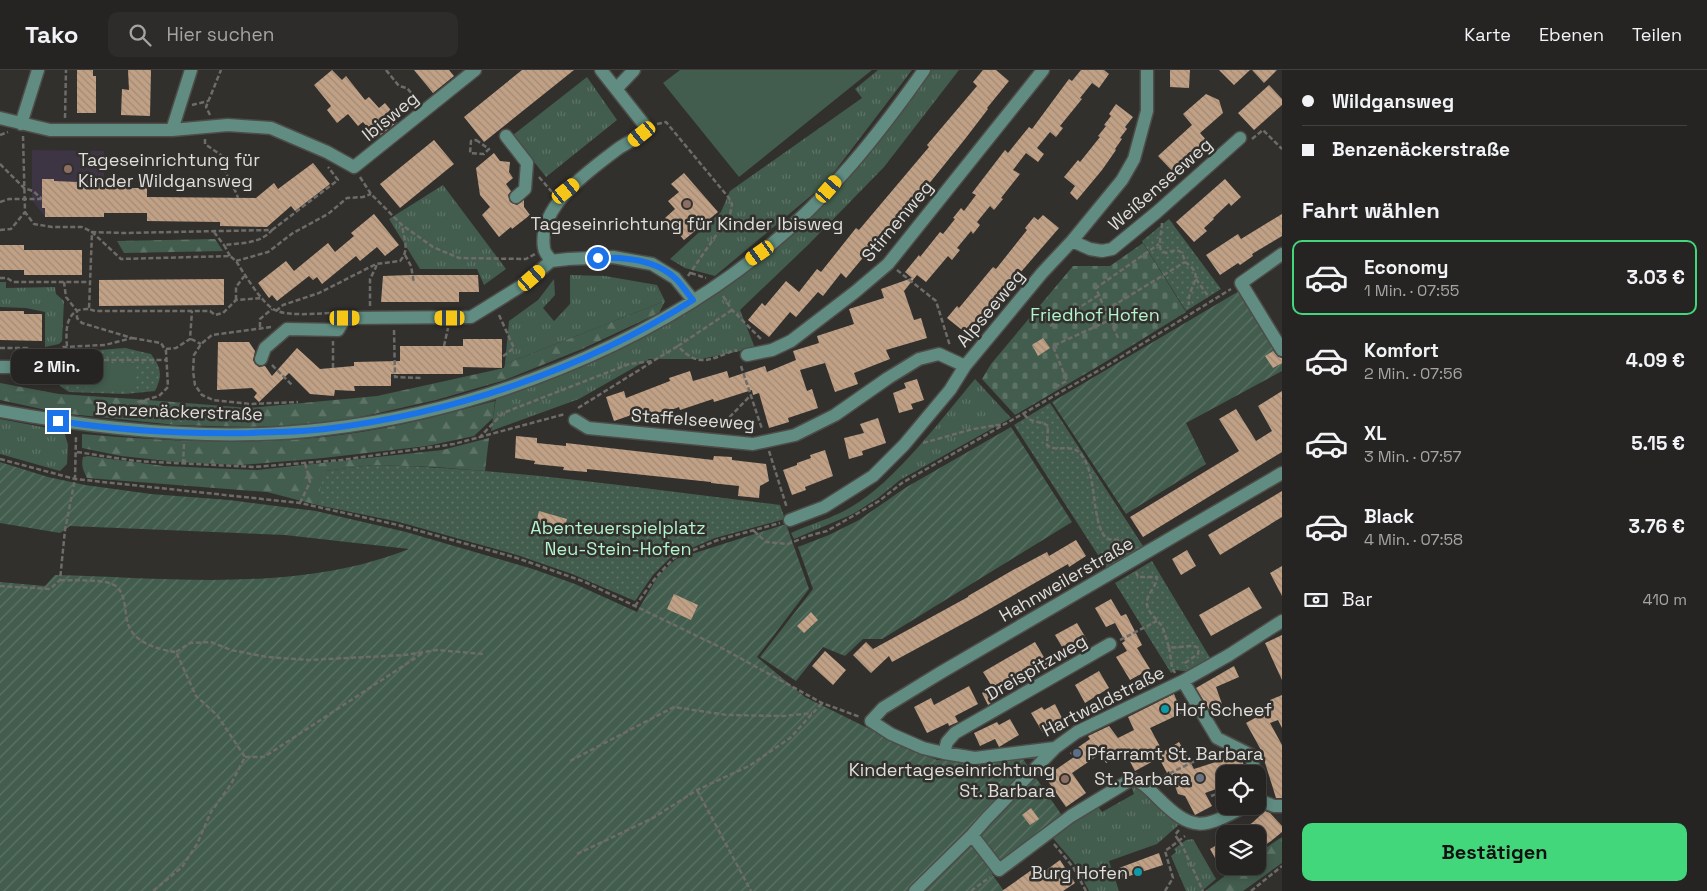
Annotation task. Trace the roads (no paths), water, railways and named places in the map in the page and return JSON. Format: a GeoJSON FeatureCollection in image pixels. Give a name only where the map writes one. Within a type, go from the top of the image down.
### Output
{"type":"FeatureCollection","features":[{"type":"Feature","properties":{"kind":"street"},"geometry":{"type":"LineString","coordinates":[[21,124],[38,70]]}},
{"type":"Feature","properties":{"kind":"street"},"geometry":{"type":"LineString","coordinates":[[0,118],[50,130],[172,130],[191,70]]}},
{"type":"Feature","properties":{"kind":"street","name":"Ibisweg"},"geometry":{"type":"LineString","coordinates":[[172,130],[228,125],[271,128],[354,167],[475,70]]}},
{"type":"Feature","properties":{"kind":"street"},"geometry":{"type":"LineString","coordinates":[[551,261],[544,249],[546,225],[551,212],[566,191],[621,146],[633,141],[642,134],[646,127],[600,70]]}},
{"type":"Feature","properties":{"kind":"street"},"geometry":{"type":"LineString","coordinates":[[616,90],[634,70]]}},
{"type":"Feature","properties":{"kind":"street","name":"Benzenäckerstraße"},"geometry":{"type":"LineString","coordinates":[[0,411],[76,424],[184,433],[273,433],[324,429],[410,414],[491,393],[579,361],[650,326],[693,300],[770,246],[829,189],[890,119],[924,70]]}},
{"type":"Feature","properties":{"kind":"street","name":"Stirnenweg"},"geometry":{"type":"LineString","coordinates":[[747,355],[772,350],[791,341],[888,264],[1043,70]]}},
{"type":"Feature","properties":{"kind":"street","name":"Alpseeweg"},"geometry":{"type":"LineString","coordinates":[[790,520],[824,507],[873,476],[904,445],[950,390],[965,366],[1122,180],[1134,159],[1147,111],[1147,70]]}},
{"type":"Feature","properties":{"kind":"street"},"geometry":{"type":"LineString","coordinates":[[506,136],[527,163],[525,189],[516,197]]}},
{"type":"Feature","properties":{"kind":"street","name":"Weißenseeweg"},"geometry":{"type":"LineString","coordinates":[[1072,241],[1090,249],[1112,249],[1157,212],[1240,138]]}},
{"type":"Feature","properties":{"kind":"street"},"geometry":{"type":"LineString","coordinates":[[1282,254],[1241,283],[1282,350]]}},
{"type":"Feature","properties":{"kind":"street"},"geometry":{"type":"LineString","coordinates":[[265,361],[265,348],[287,329],[338,330],[345,318],[366,314],[394,318],[471,317],[522,286],[551,261],[613,258],[652,264],[675,278],[693,300]]}},
{"type":"Feature","properties":{"kind":"street","name":"Staffelseeweg"},"geometry":{"type":"LineString","coordinates":[[574,416],[588,428],[753,444],[795,435],[835,414],[919,359],[939,354],[965,366]]}},
{"type":"Feature","properties":{"kind":"street"},"geometry":{"type":"LineString","coordinates":[[0,367],[34,367]]}},
{"type":"Feature","properties":{"kind":"street","name":"Hahnweilerstraße"},"geometry":{"type":"LineString","coordinates":[[871,721],[891,702],[1282,473]]}},
{"type":"Feature","properties":{"kind":"street","name":"Hartwaldstraße"},"geometry":{"type":"LineString","coordinates":[[871,721],[891,734],[923,748],[975,758],[1055,748],[1077,732],[1183,681],[1282,622]]}},
{"type":"Feature","properties":{"kind":"street","name":"Dreispitzweg"},"geometry":{"type":"LineString","coordinates":[[944,753],[947,742],[955,733],[1110,644]]}},
{"type":"Feature","properties":{"kind":"street"},"geometry":{"type":"LineString","coordinates":[[1183,681],[1217,738],[1251,755],[1253,765]]}},
{"type":"Feature","properties":{"kind":"street"},"geometry":{"type":"LineString","coordinates":[[915,891],[972,835],[1055,748]]}},
{"type":"Feature","properties":{"kind":"street"},"geometry":{"type":"LineString","coordinates":[[972,835],[999,870],[1072,816],[1132,779],[1141,781],[1165,805],[1187,822],[1196,825],[1211,823],[1227,815]]}},
{"type":"Feature","properties":{"kind":"street"},"geometry":{"type":"LineString","coordinates":[[1266,803],[1282,806]]}},
{"type":"Feature","properties":{"kind":"place","name":"Tageseinrichtung für Kinder Wildgansweg"},"geometry":{"type":"Point","coordinates":[68,169]}},
{"type":"Feature","properties":{"kind":"place","name":"Tageseinrichtung für Kinder Ibisweg"},"geometry":{"type":"Point","coordinates":[687,204]}},
{"type":"Feature","properties":{"kind":"place","name":"Hof Scheef"},"geometry":{"type":"Point","coordinates":[1165,709]}},
{"type":"Feature","properties":{"kind":"place","name":"Pfarramt St. Barbara"},"geometry":{"type":"Point","coordinates":[1077,753]}},
{"type":"Feature","properties":{"kind":"place","name":"St. Barbara"},"geometry":{"type":"Point","coordinates":[1200,778]}},
{"type":"Feature","properties":{"kind":"place","name":"Kindertageseinrichtung St. Barbara"},"geometry":{"type":"Point","coordinates":[1065,779]}},
{"type":"Feature","properties":{"kind":"place","name":"Burg Hofen"},"geometry":{"type":"Point","coordinates":[1138,872]}},
{"type":"Feature","properties":{"kind":"park label","name":"Friedhof Hofen"},"geometry":{"type":"Point","coordinates":[1095,314]}},
{"type":"Feature","properties":{"kind":"park label","name":"Abenteuerspielplatz Neu-Stein-Hofen"},"geometry":{"type":"Point","coordinates":[618,537]}}]}
